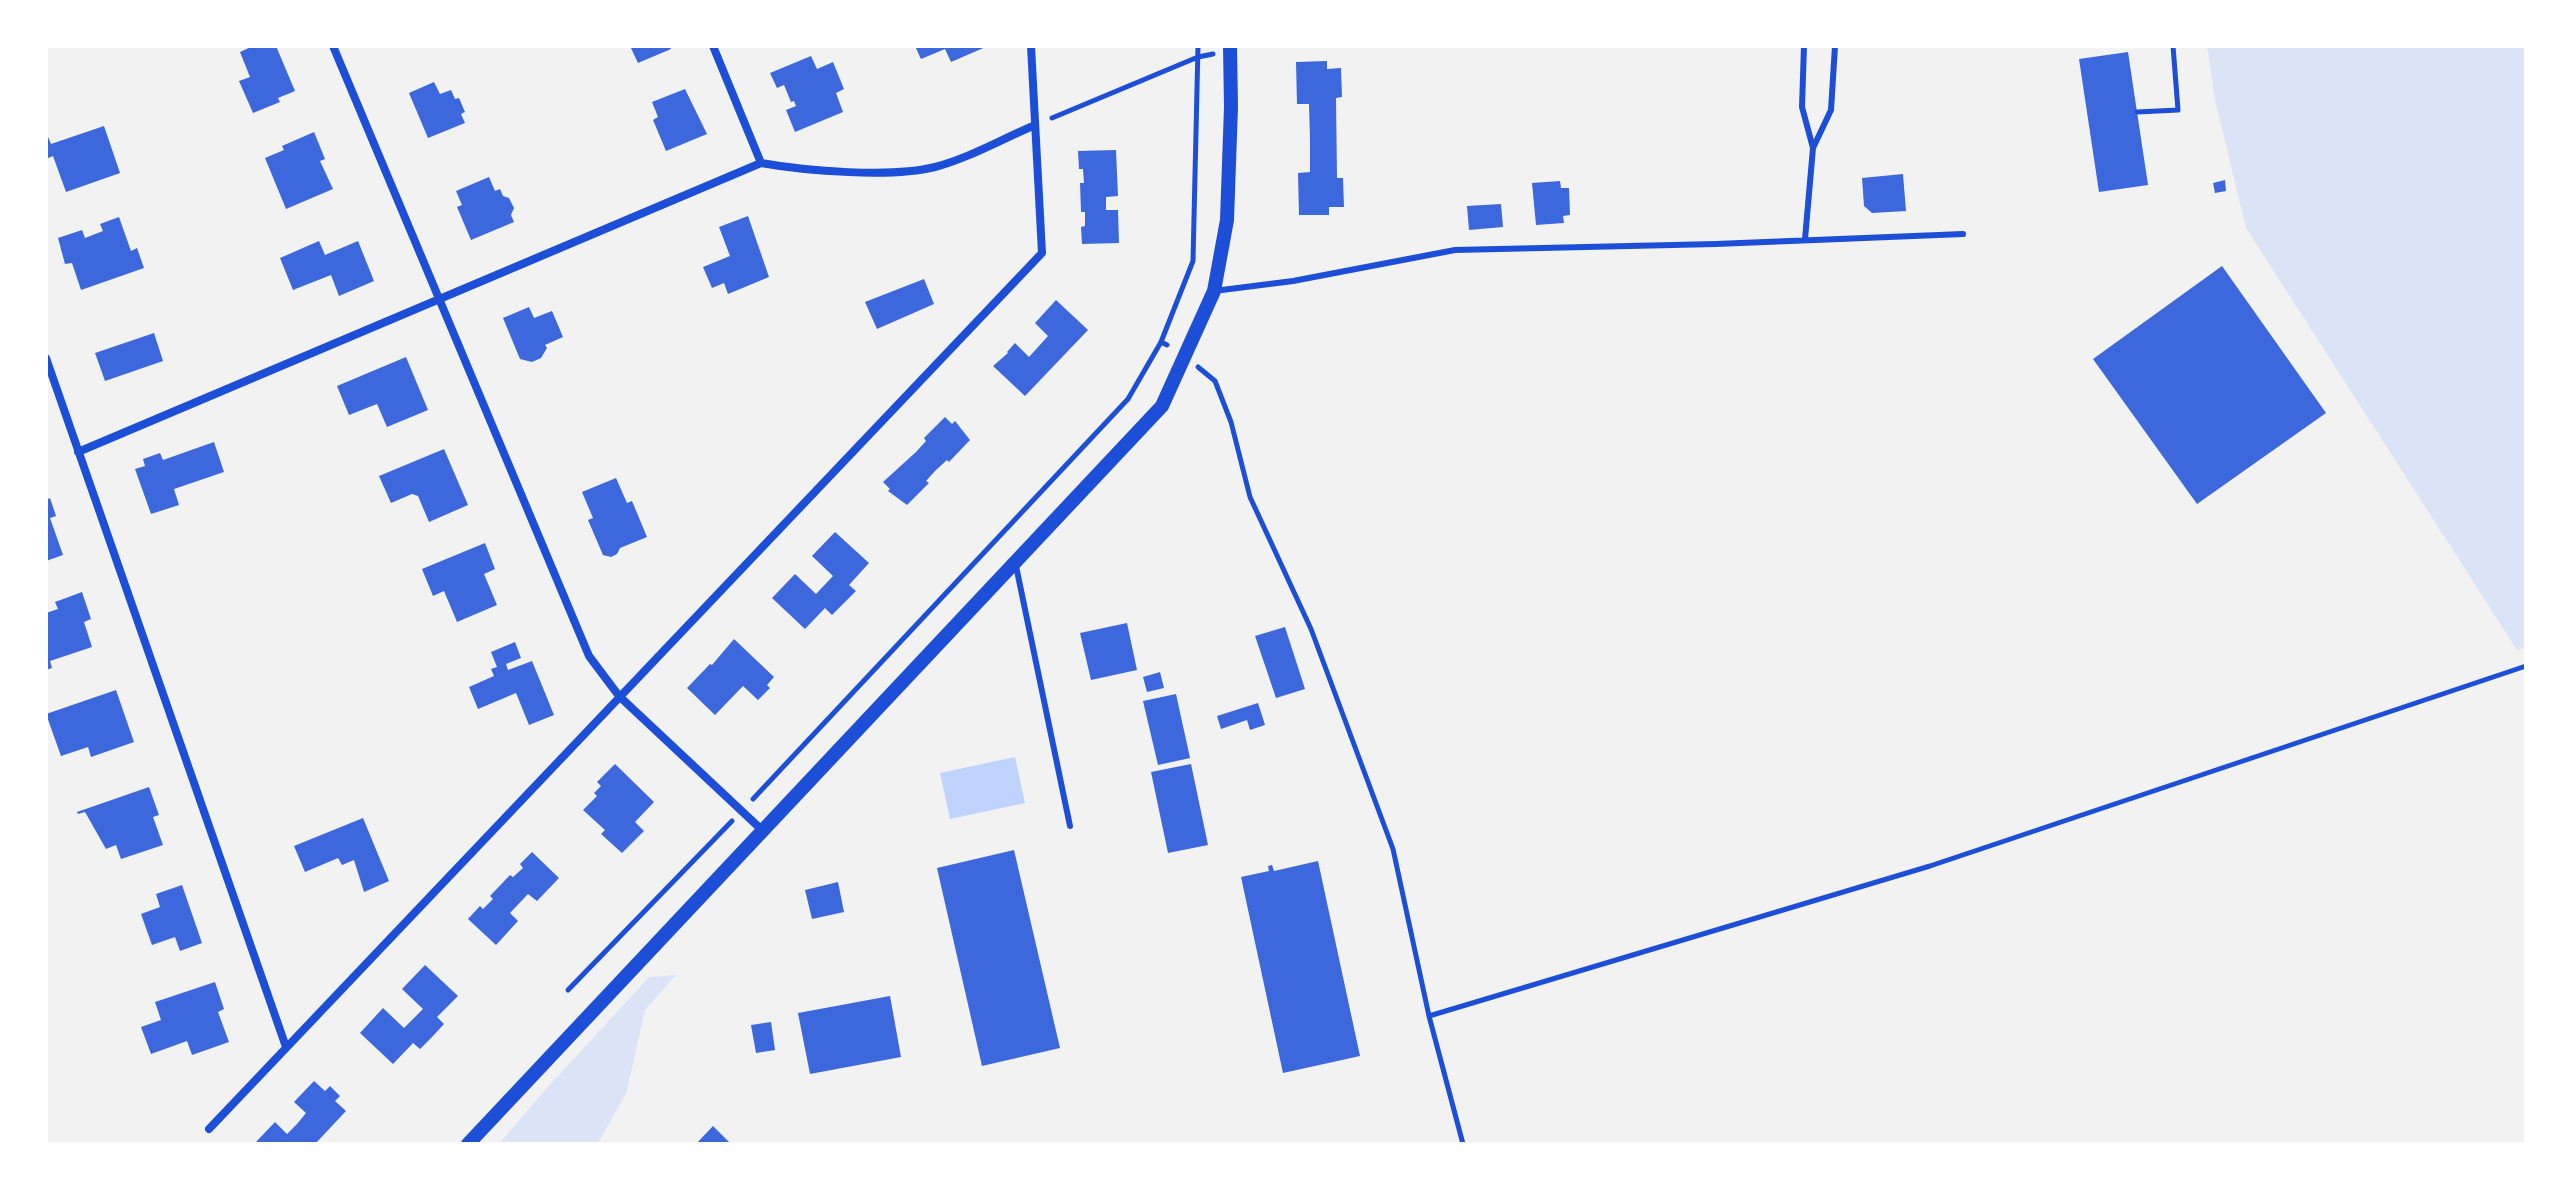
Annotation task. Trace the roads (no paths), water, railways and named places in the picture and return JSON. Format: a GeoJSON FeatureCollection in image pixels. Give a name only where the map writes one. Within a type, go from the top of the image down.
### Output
{"type":"FeatureCollection","features":[{"type":"Feature","properties":{"kind":"street"},"geometry":{"type":"LineString","coordinates":[[333,46],[589,656],[619,696],[764,832]]}},
{"type":"Feature","properties":{"kind":"street"},"geometry":{"type":"LineString","coordinates":[[713,46],[761,163]]}},
{"type":"Feature","properties":{"kind":"street"},"geometry":{"type":"LineString","coordinates":[[209,1129],[1042,253],[1031,46]]}},
{"type":"Feature","properties":{"kind":"street"},"geometry":{"type":"LineString","coordinates":[[468,1144],[1162,406],[1214,291],[1227,220],[1230,49]]}},
{"type":"Feature","properties":{"kind":"street"},"geometry":{"type":"LineString","coordinates":[[78,452],[761,163],[795,169],[912,172],[939,166],[1033,126]]}},
{"type":"Feature","properties":{"kind":"street"},"geometry":{"type":"LineString","coordinates":[[46,358],[286,1047]]}},
{"type":"Feature","properties":{"kind":"lane"},"geometry":{"type":"LineString","coordinates":[[1804,46],[1802,107],[1813,148],[1805,239]]}},
{"type":"Feature","properties":{"kind":"lane"},"geometry":{"type":"LineString","coordinates":[[1813,148],[1831,110],[1835,46]]}},
{"type":"Feature","properties":{"kind":"lane"},"geometry":{"type":"LineString","coordinates":[[1214,291],[1293,281],[1455,250],[1963,234]]}},
{"type":"Feature","properties":{"kind":"lane"},"geometry":{"type":"LineString","coordinates":[[1015,562],[1070,826]]}},
{"type":"Feature","properties":{"kind":"water"},"geometry":{"type":"Polygon","coordinates":[[[1015,757],[1025,803],[950,819],[940,773],[1015,757]]]}}]}
